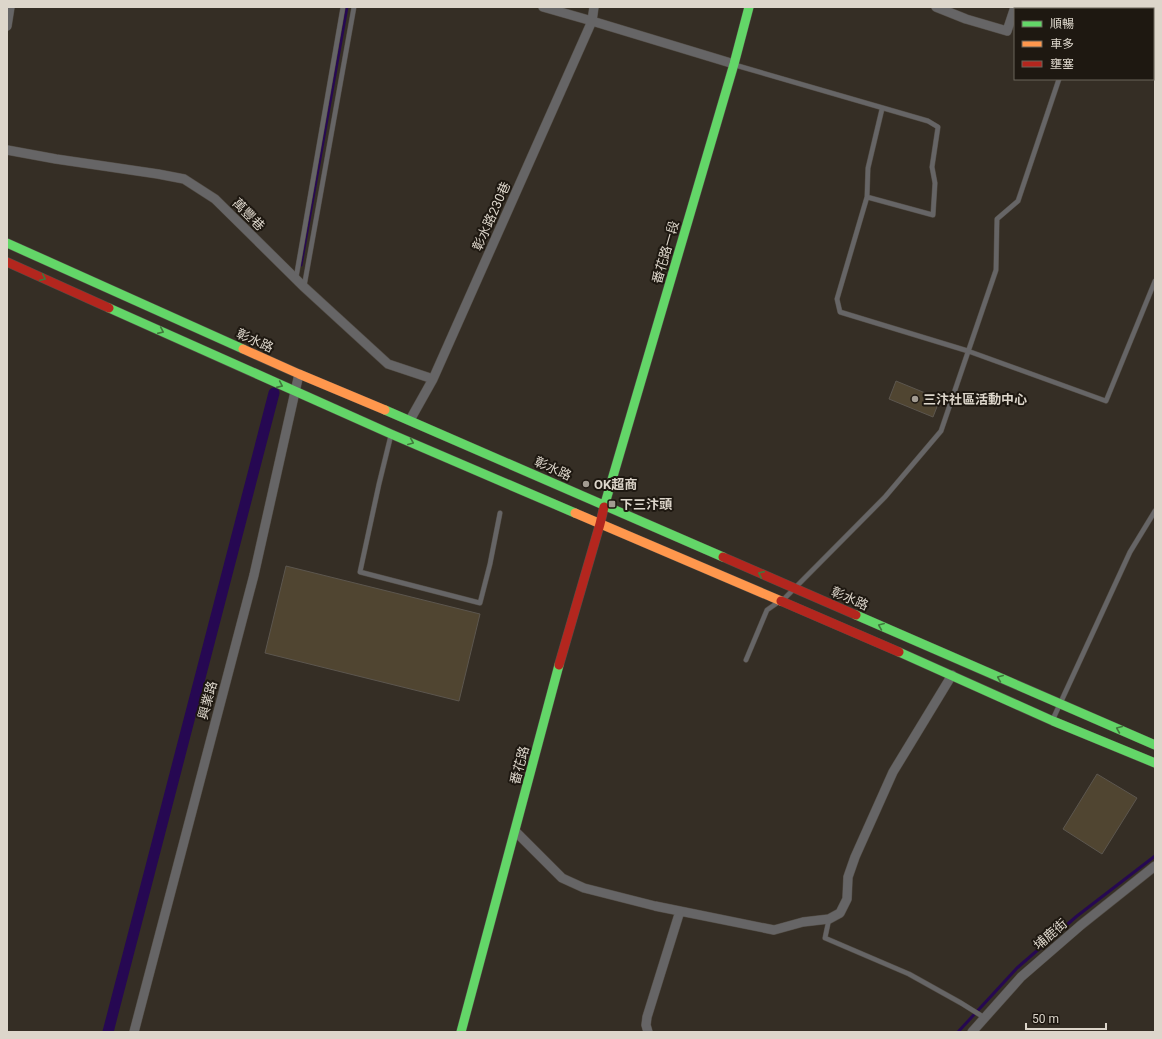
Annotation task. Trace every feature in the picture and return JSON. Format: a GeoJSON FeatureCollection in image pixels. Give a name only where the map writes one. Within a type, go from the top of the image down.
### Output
{"type":"FeatureCollection","features":[{"type":"Feature","properties":{"kind":"main road","name":"番花路一段"},"geometry":{"type":"LineString","coordinates":[[604,505],[734,64],[749,7]]}},
{"type":"Feature","properties":{"kind":"main road","name":"彰水路"},"geometry":{"type":"LineString","coordinates":[[7,243],[299,374],[410,420],[1155,745]]}},
{"type":"Feature","properties":{"kind":"main road"},"geometry":{"type":"LineString","coordinates":[[7,262],[391,434],[952,674],[1052,721],[1155,763]]}},
{"type":"Feature","properties":{"kind":"main road","name":"番花路"},"geometry":{"type":"LineString","coordinates":[[462,1032],[544,719],[600,524],[604,505]]}},
{"type":"Feature","properties":{"kind":"street"},"geometry":{"type":"LineString","coordinates":[[7,26],[10,7]]}},
{"type":"Feature","properties":{"kind":"street"},"geometry":{"type":"LineString","coordinates":[[543,7],[734,64]]}},
{"type":"Feature","properties":{"kind":"street"},"geometry":{"type":"LineString","coordinates":[[592,21],[594,7]]}},
{"type":"Feature","properties":{"kind":"street"},"geometry":{"type":"LineString","coordinates":[[936,7],[966,19],[1007,31],[1014,10]]}},
{"type":"Feature","properties":{"kind":"street","name":"彰水路230巷"},"geometry":{"type":"LineString","coordinates":[[410,420],[432,378],[592,21]]}},
{"type":"Feature","properties":{"kind":"street","name":"萬豐巷"},"geometry":{"type":"LineString","coordinates":[[7,150],[184,179],[216,199],[304,287],[388,364],[432,378]]}},
{"type":"Feature","properties":{"kind":"street","name":"興業路"},"geometry":{"type":"LineString","coordinates":[[134,1032],[254,575],[299,374]]}},
{"type":"Feature","properties":{"kind":"street"},"geometry":{"type":"LineString","coordinates":[[515,831],[562,878],[584,888],[654,906],[774,930],[803,922],[829,919],[840,914],[847,899],[848,877],[855,857],[894,772],[952,674]]}},
{"type":"Feature","properties":{"kind":"street","name":"埔鹿街"},"geometry":{"type":"LineString","coordinates":[[972,1032],[1021,977],[1081,925],[1155,866]]}},
{"type":"Feature","properties":{"kind":"street"},"geometry":{"type":"LineString","coordinates":[[648,1032],[646,1025],[647,1017],[680,910]]}},
{"type":"Feature","properties":{"kind":"lane"},"geometry":{"type":"LineString","coordinates":[[296,278],[344,7]]}},
{"type":"Feature","properties":{"kind":"lane"},"geometry":{"type":"LineString","coordinates":[[304,287],[354,7]]}},
{"type":"Feature","properties":{"kind":"lane"},"geometry":{"type":"LineString","coordinates":[[734,64],[882,109],[928,121],[938,127],[932,167],[935,183],[933,215],[867,197]]}},
{"type":"Feature","properties":{"kind":"lane"},"geometry":{"type":"LineString","coordinates":[[746,660],[767,610],[782,601],[795,589],[885,497],[941,431],[996,270],[997,220],[1018,201],[1059,80]]}},
{"type":"Feature","properties":{"kind":"lane"},"geometry":{"type":"LineString","coordinates":[[882,109],[868,168],[867,197],[837,299],[840,312],[968,351],[1106,401],[1155,281]]}},
{"type":"Feature","properties":{"kind":"lane"},"geometry":{"type":"LineString","coordinates":[[391,434],[360,572],[480,603],[490,564],[500,513]]}},
{"type":"Feature","properties":{"kind":"lane"},"geometry":{"type":"LineString","coordinates":[[1052,721],[1130,552],[1155,511]]}},
{"type":"Feature","properties":{"kind":"lane"},"geometry":{"type":"LineString","coordinates":[[829,919],[826,938],[909,974],[985,1018]]}},
{"type":"Feature","properties":{"kind":"building","name":"三汴社區活動中心"},"geometry":{"type":"Polygon","coordinates":[[[896,381],[940,399],[933,417],[889,399],[896,381]]]}},
{"type":"Feature","properties":{"kind":"building"},"geometry":{"type":"Polygon","coordinates":[[[286,566],[480,614],[459,701],[265,653],[286,566]]]}},
{"type":"Feature","properties":{"kind":"building"},"geometry":{"type":"Polygon","coordinates":[[[1097,774],[1137,798],[1102,854],[1063,829],[1097,774]]]}},
{"type":"Feature","properties":{"kind":"waterway"},"geometry":{"type":"LineString","coordinates":[[301,265],[347,7]]}},
{"type":"Feature","properties":{"kind":"waterway"},"geometry":{"type":"LineString","coordinates":[[108,1032],[274,393]]}},
{"type":"Feature","properties":{"kind":"waterway"},"geometry":{"type":"LineString","coordinates":[[958,1032],[1017,968],[1077,916],[1155,856]]}},
{"type":"Feature","properties":{"kind":"traffic: fast"},"geometry":{"type":"LineString","coordinates":[[604,507],[734,64],[749,7]]}},
{"type":"Feature","properties":{"kind":"traffic: fast"},"geometry":{"type":"LineString","coordinates":[[7,243],[243,349]]}},
{"type":"Feature","properties":{"kind":"traffic: fast"},"geometry":{"type":"LineString","coordinates":[[109,308],[391,434],[575,513]]}},
{"type":"Feature","properties":{"kind":"traffic: fast"},"geometry":{"type":"LineString","coordinates":[[385,410],[723,557]]}},
{"type":"Feature","properties":{"kind":"traffic: fast"},"geometry":{"type":"LineString","coordinates":[[856,615],[1155,745]]}},
{"type":"Feature","properties":{"kind":"traffic: fast"},"geometry":{"type":"LineString","coordinates":[[899,652],[1053,721],[1155,763]]}},
{"type":"Feature","properties":{"kind":"traffic: fast"},"geometry":{"type":"LineString","coordinates":[[461,1032],[559,665]]}},
{"type":"Feature","properties":{"kind":"traffic: slow"},"geometry":{"type":"LineString","coordinates":[[243,349],[385,410]]}},
{"type":"Feature","properties":{"kind":"traffic: slow"},"geometry":{"type":"LineString","coordinates":[[575,513],[781,601]]}},
{"type":"Feature","properties":{"kind":"traffic: jam"},"geometry":{"type":"LineString","coordinates":[[7,262],[109,308]]}},
{"type":"Feature","properties":{"kind":"traffic: jam"},"geometry":{"type":"LineString","coordinates":[[559,665],[604,507]]}},
{"type":"Feature","properties":{"kind":"traffic: jam"},"geometry":{"type":"LineString","coordinates":[[723,557],[856,615]]}},
{"type":"Feature","properties":{"kind":"traffic: jam"},"geometry":{"type":"LineString","coordinates":[[781,601],[899,652]]}},
{"type":"Feature","properties":{"kind":"place","name":"三汴社區活動中心"},"geometry":{"type":"Point","coordinates":[915,399]}},
{"type":"Feature","properties":{"kind":"place","name":"OK超商"},"geometry":{"type":"Point","coordinates":[586,484]}},
{"type":"Feature","properties":{"kind":"place","name":"下三汴頭"},"geometry":{"type":"Point","coordinates":[612,504]}}]}
